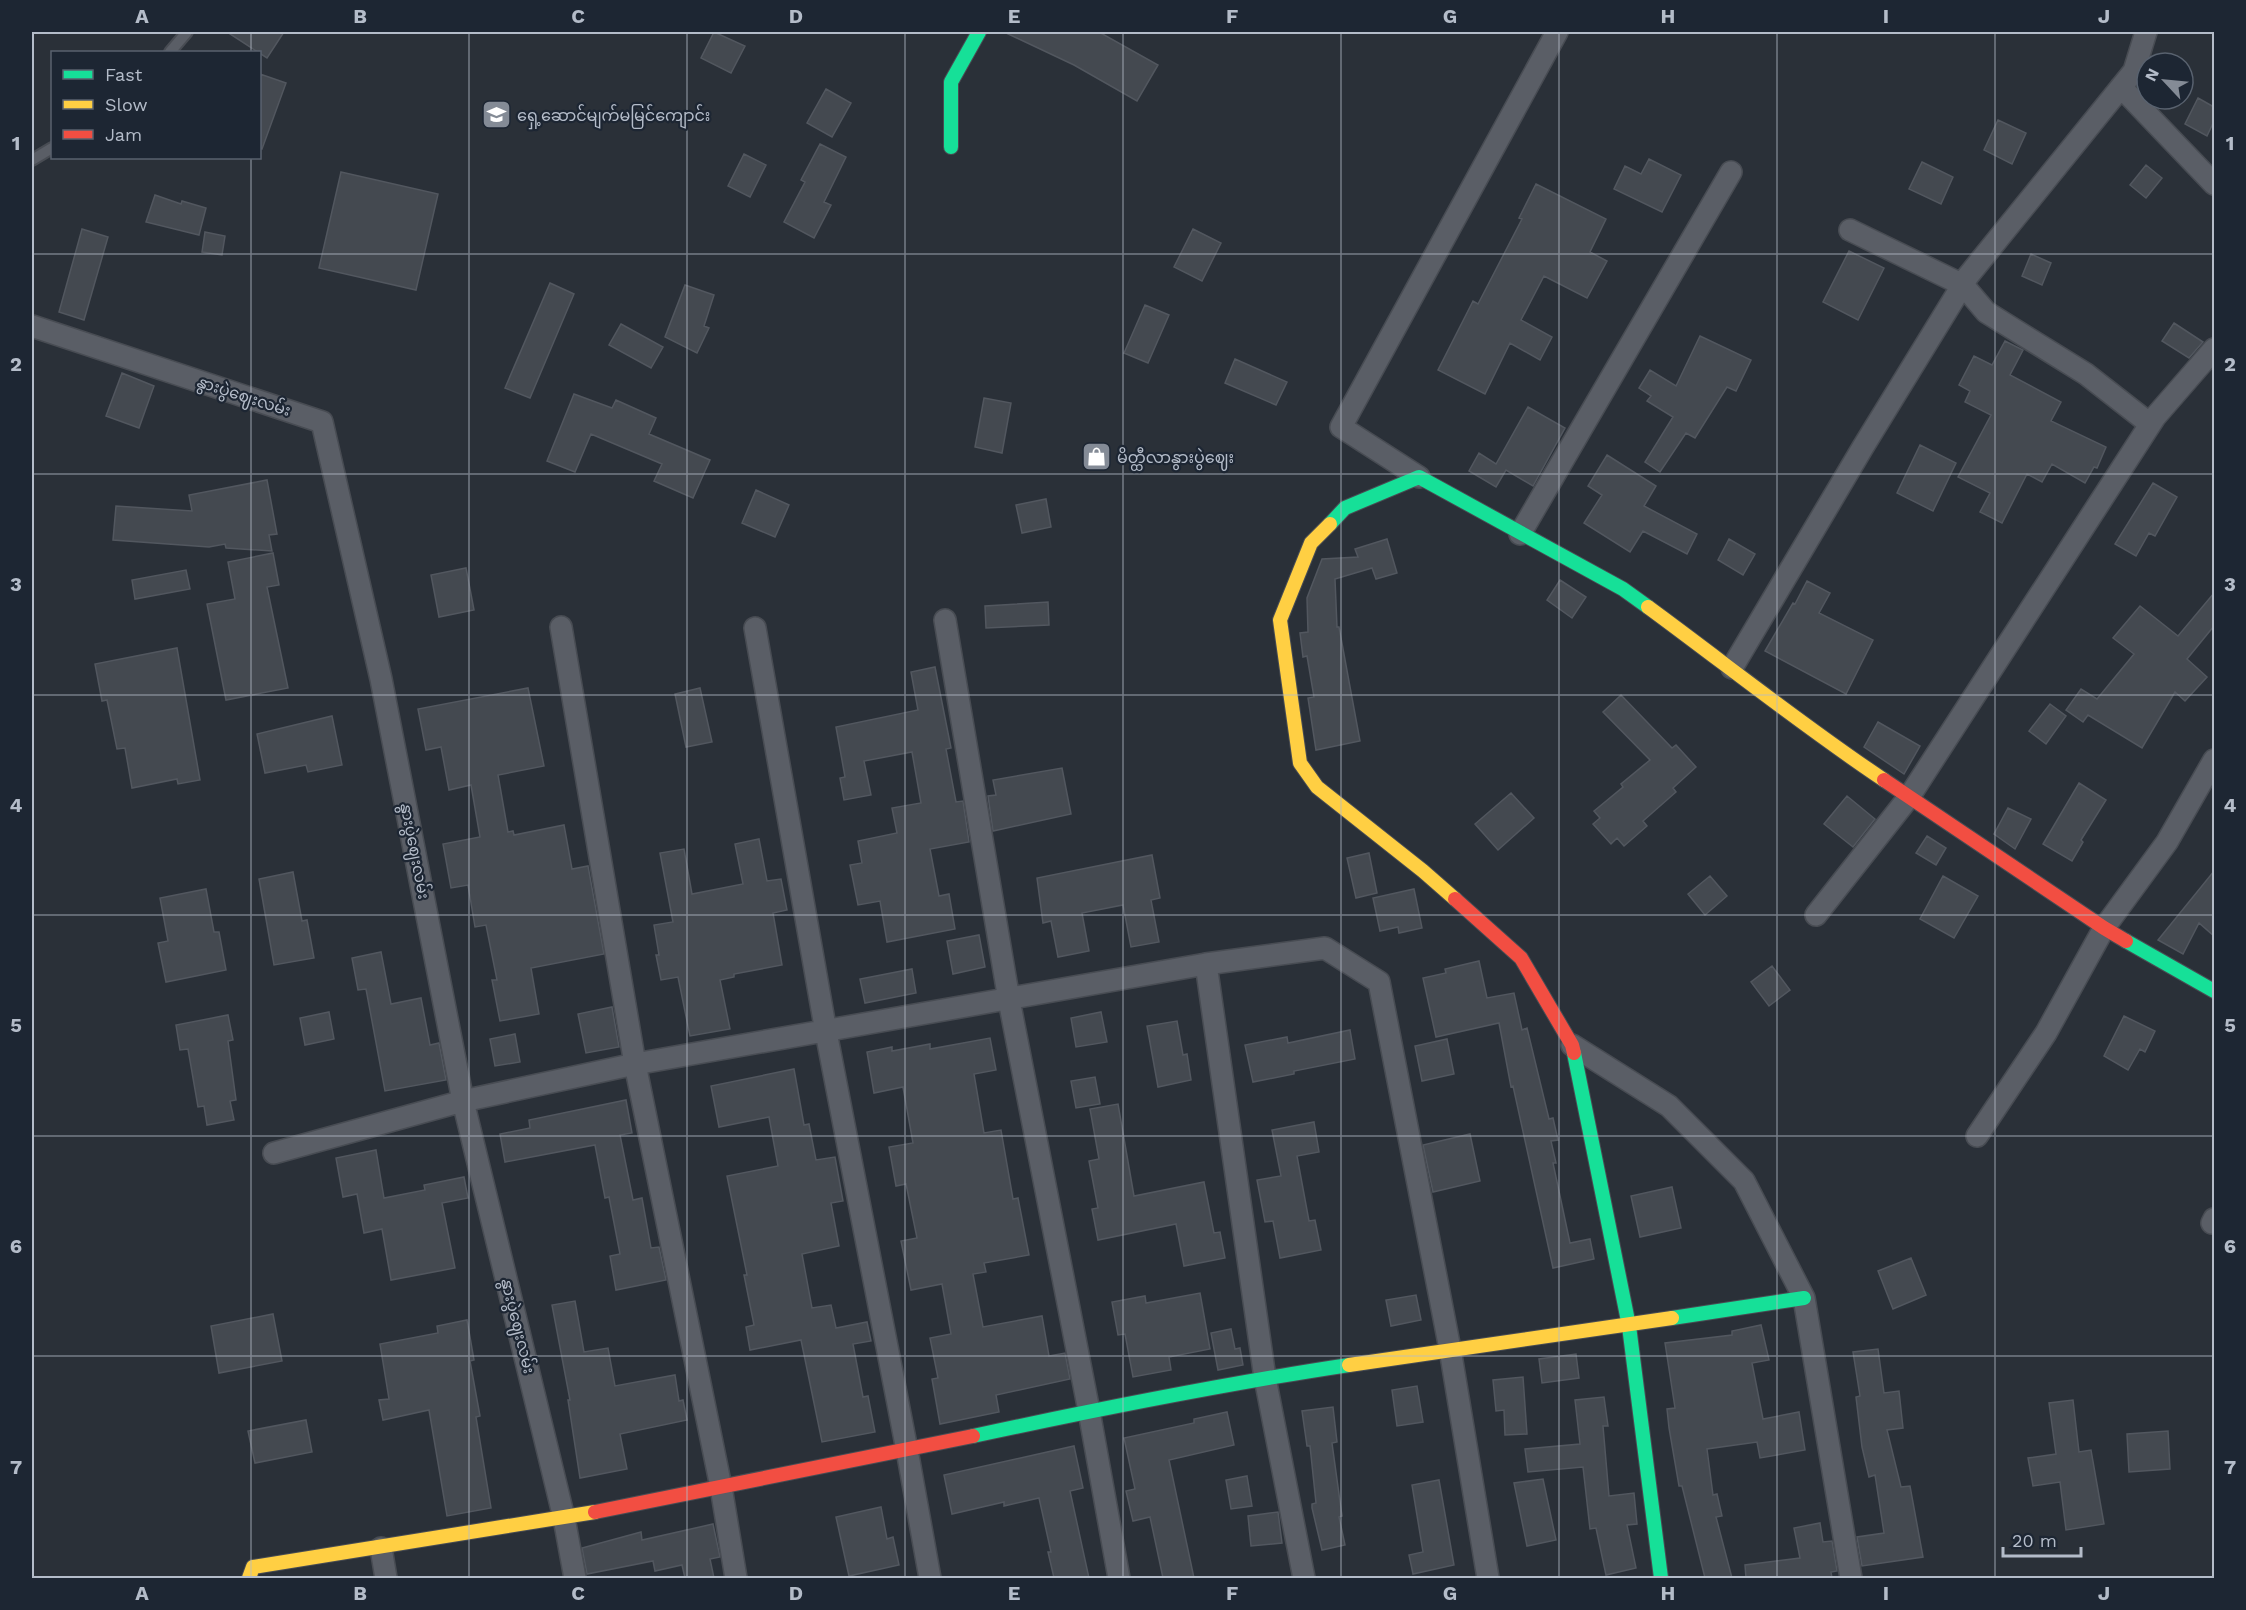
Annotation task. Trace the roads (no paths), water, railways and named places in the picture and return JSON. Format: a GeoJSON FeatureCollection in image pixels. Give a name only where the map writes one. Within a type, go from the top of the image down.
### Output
{"type":"FeatureCollection","features":[{"type":"Feature","properties":{"kind":"street"},"geometry":{"type":"LineString","coordinates":[[951,147],[951,82],[979,32]]}},
{"type":"Feature","properties":{"kind":"street"},"geometry":{"type":"LineString","coordinates":[[1557,32],[1341,427],[1419,477],[1623,589],[1732,668],[1827,742],[2104,928],[2214,991]]}},
{"type":"Feature","properties":{"kind":"street"},"geometry":{"type":"LineString","coordinates":[[1732,668],[1863,447],[1963,285],[2134,71],[2146,32]]}},
{"type":"Feature","properties":{"kind":"street"},"geometry":{"type":"LineString","coordinates":[[2121,87],[2214,184]]}},
{"type":"Feature","properties":{"kind":"street"},"geometry":{"type":"LineString","coordinates":[[1520,534],[1731,172]]}},
{"type":"Feature","properties":{"kind":"street"},"geometry":{"type":"LineString","coordinates":[[1850,230],[1963,285],[1986,312],[2086,374],[2150,424]]}},
{"type":"Feature","properties":{"kind":"street","name":"နွားပွဲဈေးလမ်း"},"geometry":{"type":"LineString","coordinates":[[32,326],[322,422],[381,680],[464,1101],[564,1518],[575,1578]]}},
{"type":"Feature","properties":{"kind":"street"},"geometry":{"type":"LineString","coordinates":[[1816,915],[1910,797],[2150,424],[2214,349]]}},
{"type":"Feature","properties":{"kind":"street"},"geometry":{"type":"LineString","coordinates":[[1419,477],[1345,508],[1311,543],[1280,620],[1300,763],[1317,787],[1423,871],[1521,958],[1572,1045],[1629,1326],[1661,1578]]}},
{"type":"Feature","properties":{"kind":"street"},"geometry":{"type":"LineString","coordinates":[[945,620],[1009,1000],[1119,1578]]}},
{"type":"Feature","properties":{"kind":"street"},"geometry":{"type":"LineString","coordinates":[[561,627],[635,1064],[722,1487],[736,1578]]}},
{"type":"Feature","properties":{"kind":"street"},"geometry":{"type":"LineString","coordinates":[[754,628],[826,1032],[930,1578]]}},
{"type":"Feature","properties":{"kind":"street"},"geometry":{"type":"LineString","coordinates":[[1977,1136],[2046,1033],[2104,928],[2167,842],[2214,760]]}},
{"type":"Feature","properties":{"kind":"street"},"geometry":{"type":"LineString","coordinates":[[274,1153],[464,1101],[635,1064],[1206,964],[1325,948],[1379,982],[1450,1349],[1488,1578]]}},
{"type":"Feature","properties":{"kind":"street"},"geometry":{"type":"LineString","coordinates":[[1206,964],[1265,1378],[1304,1578]]}},
{"type":"Feature","properties":{"kind":"street"},"geometry":{"type":"LineString","coordinates":[[1572,1045],[1669,1106],[1744,1181],[1804,1298],[1851,1578]]}},
{"type":"Feature","properties":{"kind":"street"},"geometry":{"type":"LineString","coordinates":[[249,1578],[253,1567],[564,1518],[907,1450],[1089,1411],[1265,1378],[1450,1349],[1629,1326],[1804,1298]]}},
{"type":"Feature","properties":{"kind":"street"},"geometry":{"type":"LineString","coordinates":[[381,1548],[386,1578]]}},
{"type":"Feature","properties":{"kind":"lane"},"geometry":{"type":"LineString","coordinates":[[171,51],[187,32]]}},
{"type":"Feature","properties":{"kind":"lane"},"geometry":{"type":"LineString","coordinates":[[32,160],[51,149]]}},
{"type":"Feature","properties":{"kind":"place","name":"ရှေ့ဆောင်မျက်မမြင်ကျောင်း"},"geometry":{"type":"Point","coordinates":[496,115]}},
{"type":"Feature","properties":{"kind":"place","name":"မိတ္ထီလာနွားပွဲဈေး"},"geometry":{"type":"Point","coordinates":[1096,457]}}]}
